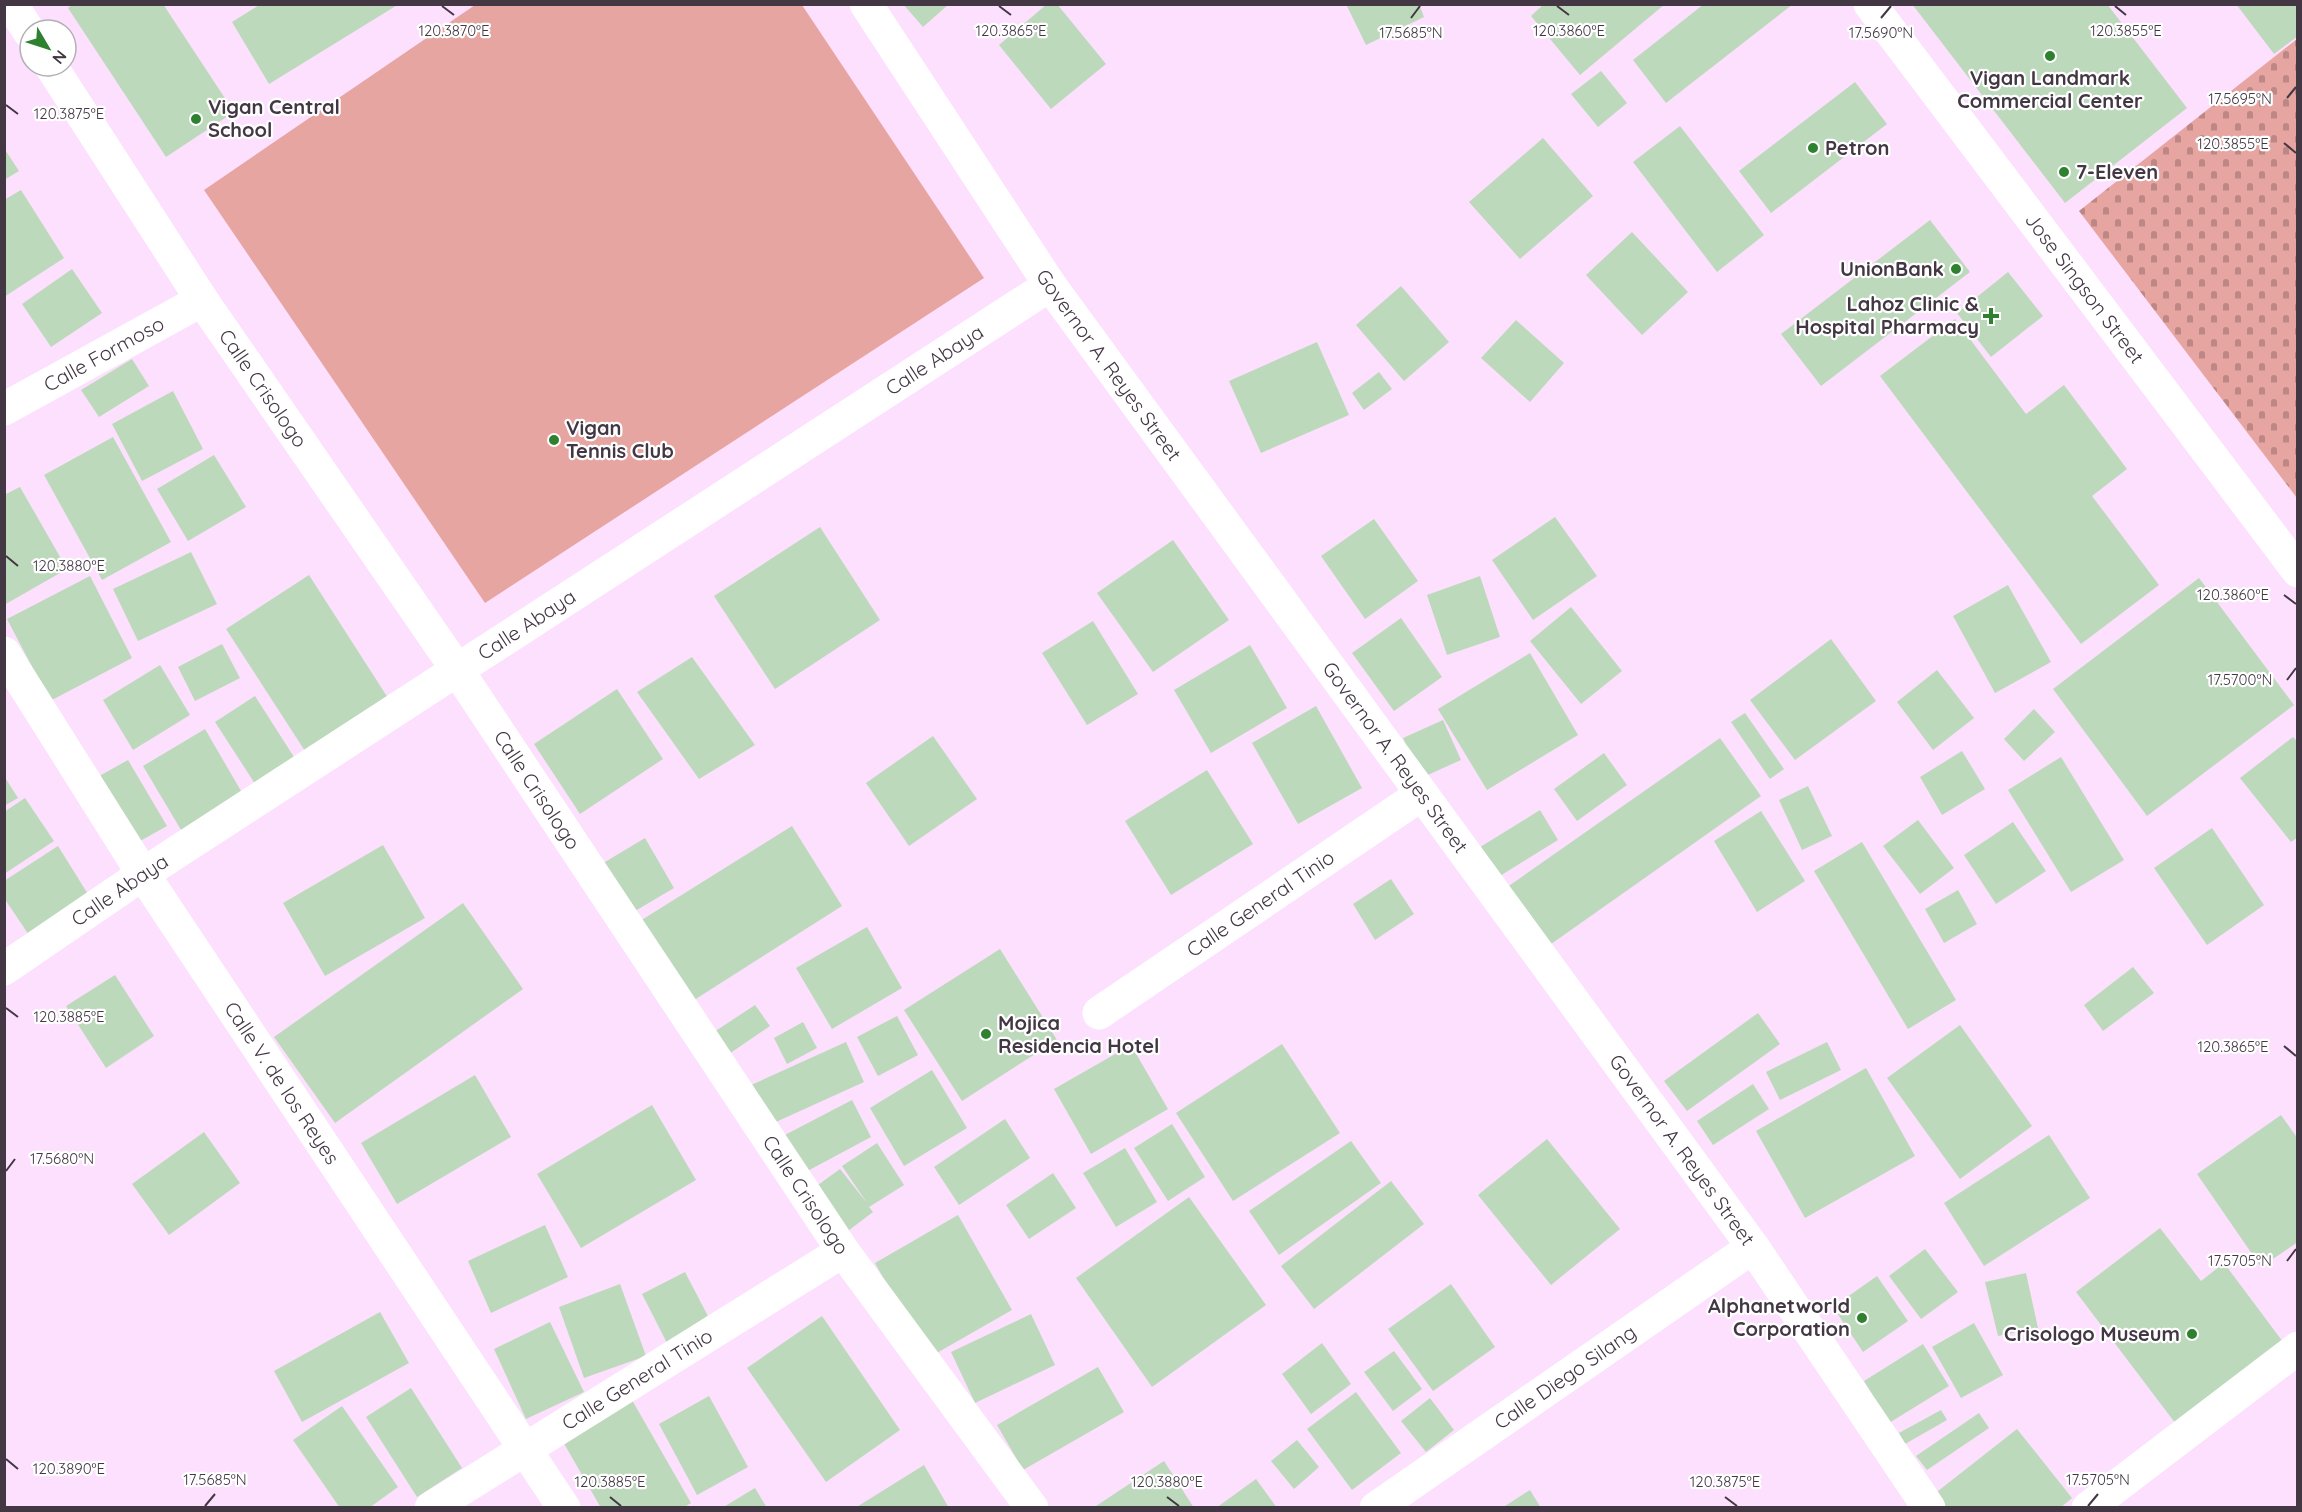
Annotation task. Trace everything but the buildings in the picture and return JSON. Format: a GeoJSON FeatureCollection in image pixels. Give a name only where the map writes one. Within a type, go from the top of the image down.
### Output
{"type":"FeatureCollection","features":[{"type":"Feature","properties":{"kind":"street"},"geometry":{"type":"LineString","coordinates":[[11,4],[20,18]]}},
{"type":"Feature","properties":{"kind":"street","name":"Governor A. Reyes Street"},"geometry":{"type":"LineString","coordinates":[[866,4],[1050,285],[1753,1247],[1929,1508]]}},
{"type":"Feature","properties":{"kind":"street","name":"Jose Singson Street"},"geometry":{"type":"LineString","coordinates":[[1870,4],[2298,571]]}},
{"type":"Feature","properties":{"kind":"street","name":"Calle Crisologo"},"geometry":{"type":"LineString","coordinates":[[59,78],[202,300],[458,671],[843,1251],[1032,1508]]}},
{"type":"Feature","properties":{"kind":"street","name":"Calle Abaya"},"geometry":{"type":"LineString","coordinates":[[4,969],[144,874],[1050,285]]}},
{"type":"Feature","properties":{"kind":"street","name":"Calle Formoso"},"geometry":{"type":"LineString","coordinates":[[4,409],[202,300]]}},
{"type":"Feature","properties":{"kind":"street","name":"Calle V. de los Reyes"},"geometry":{"type":"LineString","coordinates":[[4,654],[144,874],[523,1450],[564,1508]]}},
{"type":"Feature","properties":{"kind":"street","name":"Calle General Tinio"},"geometry":{"type":"LineString","coordinates":[[1099,1013],[1422,794]]}},
{"type":"Feature","properties":{"kind":"street","name":"Calle Diego Silang"},"geometry":{"type":"LineString","coordinates":[[1376,1508],[1753,1247]]}},
{"type":"Feature","properties":{"kind":"street","name":"Calle General Tinio"},"geometry":{"type":"LineString","coordinates":[[431,1508],[843,1251]]}},
{"type":"Feature","properties":{"kind":"street"},"geometry":{"type":"LineString","coordinates":[[2088,1508],[2298,1348]]}},
{"type":"Feature","properties":{"kind":"green space","name":"Vigan Tennis Club"},"geometry":{"type":"Polygon","coordinates":[[[475,5],[802,5],[984,278],[485,603],[204,190],[475,5]]]}},
{"type":"Feature","properties":{"kind":"green space"},"geometry":{"type":"Polygon","coordinates":[[[2297,39],[2297,498],[2079,211],[2297,39]]]}},
{"type":"Feature","properties":{"kind":"place","name":"Vigan Landmark Commercial Center"},"geometry":{"type":"Point","coordinates":[2050,56]}},
{"type":"Feature","properties":{"kind":"place","name":"Vigan Central School"},"geometry":{"type":"Point","coordinates":[196,119]}},
{"type":"Feature","properties":{"kind":"place","name":"Petron"},"geometry":{"type":"Point","coordinates":[1813,148]}},
{"type":"Feature","properties":{"kind":"place","name":"7-Eleven"},"geometry":{"type":"Point","coordinates":[2064,172]}},
{"type":"Feature","properties":{"kind":"place","name":"UnionBank"},"geometry":{"type":"Point","coordinates":[1956,269]}},
{"type":"Feature","properties":{"kind":"place","name":"Lahoz Clinic & Hospital Pharmacy"},"geometry":{"type":"Point","coordinates":[1991,316]}},
{"type":"Feature","properties":{"kind":"place","name":"Vigan Tennis Club"},"geometry":{"type":"Point","coordinates":[554,440]}},
{"type":"Feature","properties":{"kind":"place","name":"Mojica Residencia Hotel"},"geometry":{"type":"Point","coordinates":[986,1034]}},
{"type":"Feature","properties":{"kind":"place","name":"Alphanetworld Corporation"},"geometry":{"type":"Point","coordinates":[1862,1318]}},
{"type":"Feature","properties":{"kind":"place","name":"Crisologo Museum"},"geometry":{"type":"Point","coordinates":[2192,1334]}}]}
